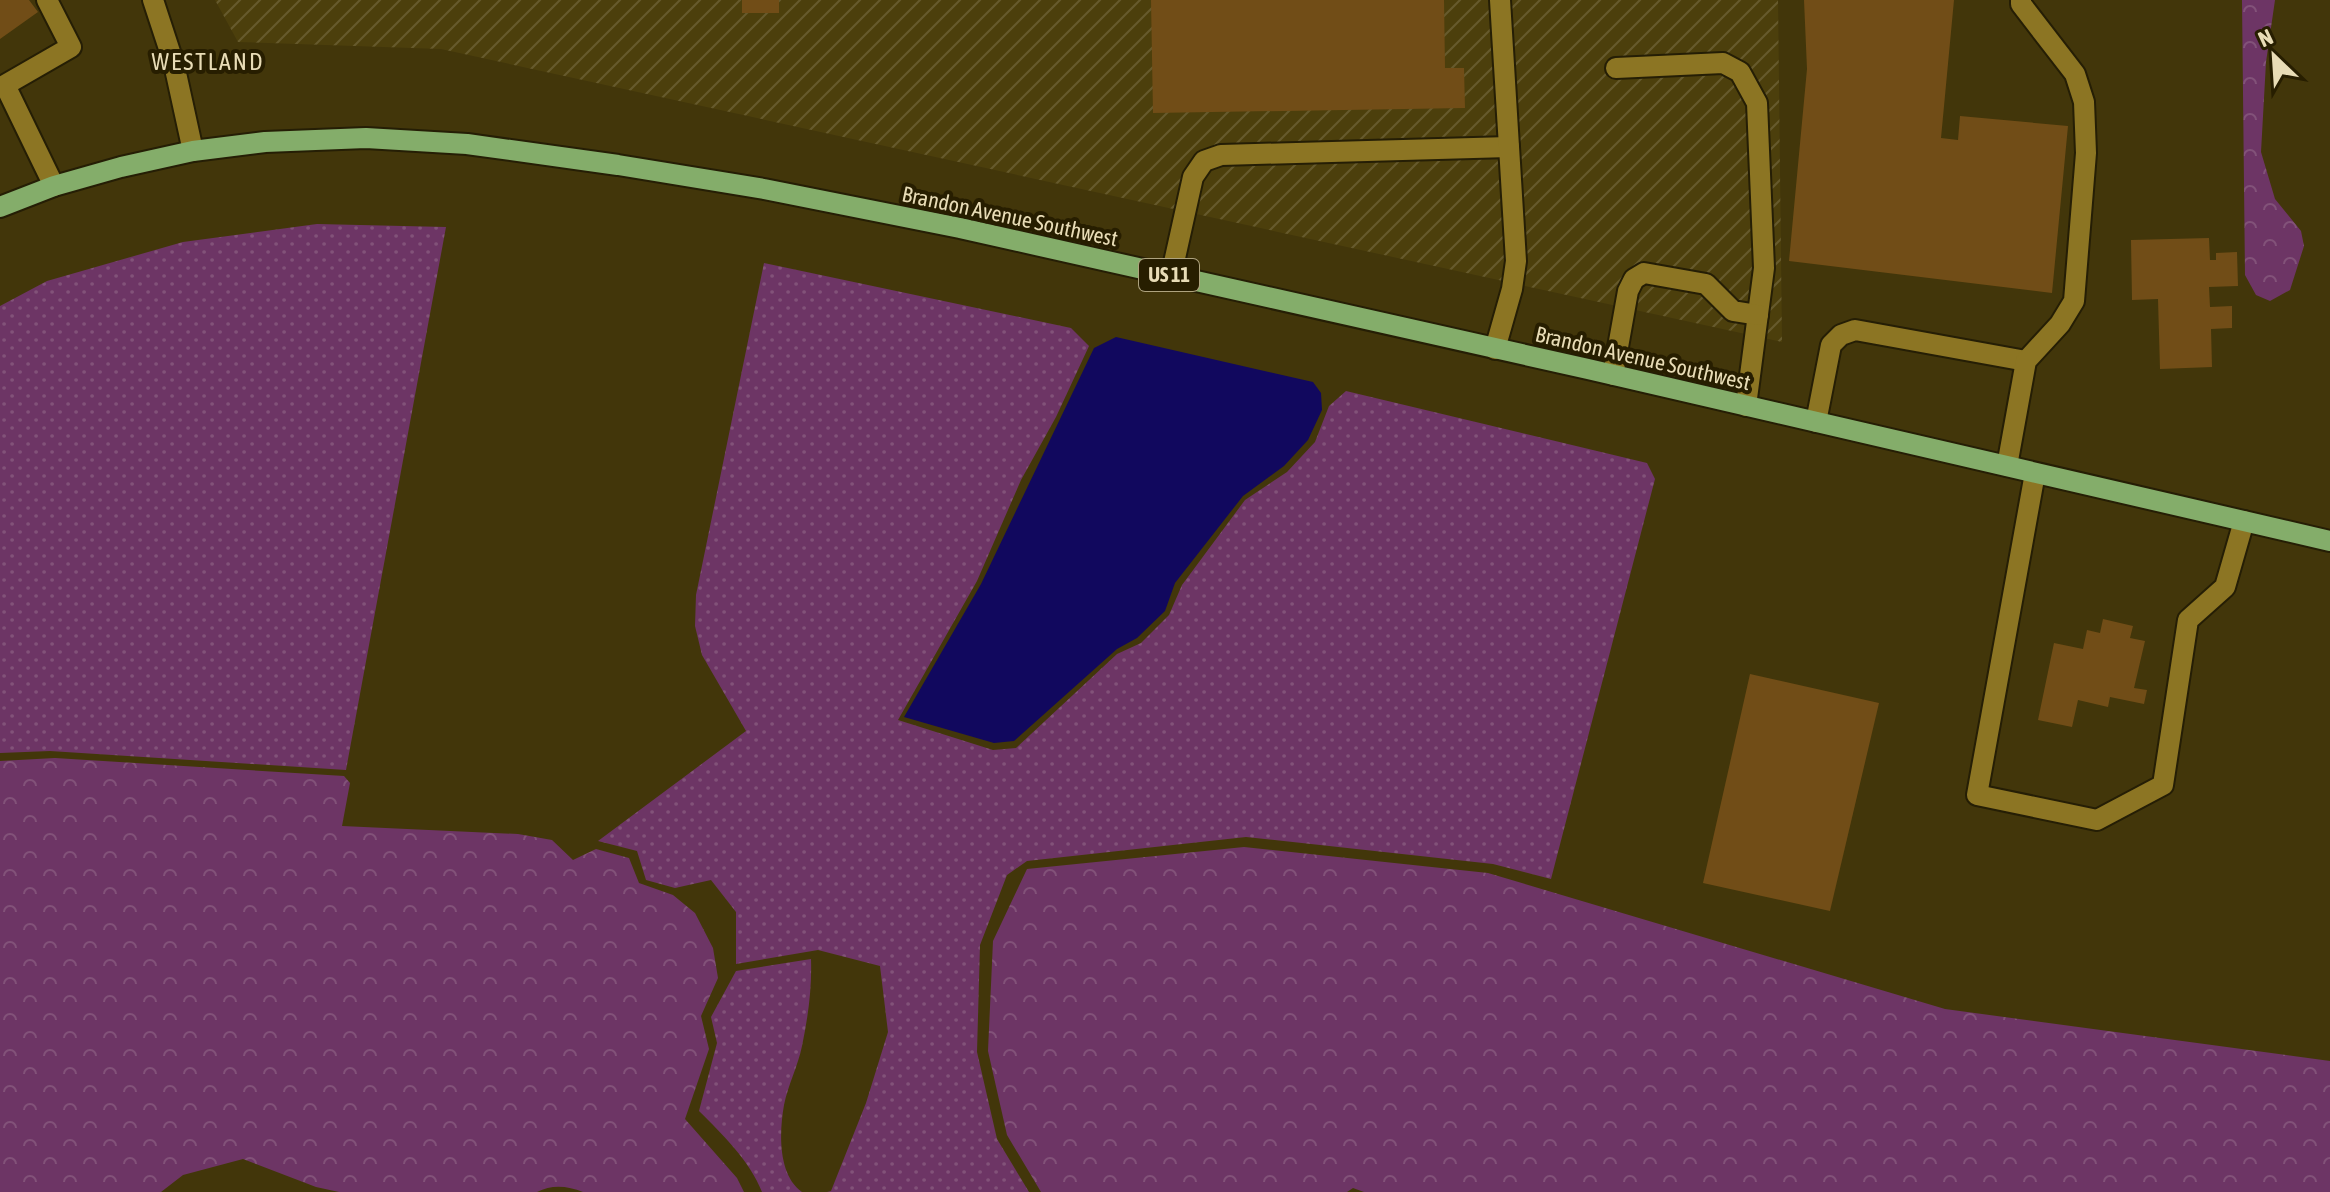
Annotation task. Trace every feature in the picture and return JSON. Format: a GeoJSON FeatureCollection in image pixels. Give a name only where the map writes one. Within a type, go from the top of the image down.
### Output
{"type":"FeatureCollection","features":[{"type":"Feature","properties":{"kind":"main road","name":"Brandon Avenue Southwest"},"geometry":{"type":"LineString","coordinates":[[0,207],[54,186],[121,167],[193,151],[265,142],[366,138],[467,144],[618,165],[779,192],[960,228],[2330,541]]}},
{"type":"Feature","properties":{"kind":"lane"},"geometry":{"type":"LineString","coordinates":[[47,0],[71,47],[2,85],[54,186]]}},
{"type":"Feature","properties":{"kind":"lane"},"geometry":{"type":"LineString","coordinates":[[153,0],[174,64],[193,151]]}},
{"type":"Feature","properties":{"kind":"lane"},"geometry":{"type":"LineString","coordinates":[[1495,349],[1512,289],[1516,261],[1500,0]]}},
{"type":"Feature","properties":{"kind":"lane"},"geometry":{"type":"LineString","coordinates":[[2007,466],[2026,361],[2060,324],[2074,301],[2086,153],[2084,102],[2075,74],[2021,0]]}},
{"type":"Feature","properties":{"kind":"lane"},"geometry":{"type":"LineString","coordinates":[[1616,68],[1723,63],[1740,72],[1757,103],[1764,268],[1746,406]]}},
{"type":"Feature","properties":{"kind":"lane"},"geometry":{"type":"LineString","coordinates":[[1171,276],[1193,177],[1204,161],[1221,155],[1509,147]]}},
{"type":"Feature","properties":{"kind":"lane"},"geometry":{"type":"LineString","coordinates":[[1613,375],[1628,291],[1634,279],[1644,273],[1706,284],[1733,311],[1758,315]]}},
{"type":"Feature","properties":{"kind":"lane"},"geometry":{"type":"LineString","coordinates":[[1816,422],[1831,345],[1841,335],[1855,330],[2026,361]]}},
{"type":"Feature","properties":{"kind":"lane"},"geometry":{"type":"LineString","coordinates":[[2035,473],[1977,795],[2097,820],[2163,785],[2188,620],[2225,587],[2244,521]]}},
{"type":"Feature","properties":{"kind":"shaded area"},"geometry":{"type":"Polygon","coordinates":[[[215,0],[1778,0],[1782,342],[441,49],[238,42],[215,0]]]}},
{"type":"Feature","properties":{"kind":"shaded area"},"geometry":{"type":"Polygon","coordinates":[[[1116,337],[1313,382],[1321,393],[1322,410],[1308,440],[1284,466],[1243,496],[1175,583],[1165,611],[1137,638],[1117,649],[1014,741],[994,743],[904,717],[981,584],[1094,348],[1116,337]]]}},
{"type":"Feature","properties":{"kind":"green space"},"geometry":{"type":"Polygon","coordinates":[[[2242,0],[2275,0],[2266,62],[2261,152],[2275,199],[2301,231],[2304,246],[2290,290],[2270,301],[2256,295],[2245,275],[2242,0]]]}},
{"type":"Feature","properties":{"kind":"green space"},"geometry":{"type":"Polygon","coordinates":[[[317,224],[446,227],[346,770],[50,751],[0,753],[0,306],[47,281],[183,242],[317,224]]]}},
{"type":"Feature","properties":{"kind":"green space"},"geometry":{"type":"Polygon","coordinates":[[[764,263],[1071,328],[1089,346],[1056,417],[1021,480],[977,581],[898,720],[993,750],[1016,748],[1117,654],[1141,643],[1169,615],[1182,585],[1245,500],[1287,472],[1315,442],[1329,406],[1346,391],[1647,463],[1655,479],[1551,879],[1493,864],[1246,837],[1027,861],[1007,875],[980,945],[977,1052],[997,1139],[1029,1192],[827,1192],[831,1191],[866,1103],[888,1032],[880,966],[818,950],[736,964],[736,912],[711,880],[675,888],[646,880],[637,851],[598,841],[746,731],[702,655],[695,626],[696,595],[764,263]]]}},
{"type":"Feature","properties":{"kind":"green space"},"geometry":{"type":"Polygon","coordinates":[[[55,758],[344,776],[350,783],[342,826],[518,834],[552,840],[573,860],[596,849],[629,858],[639,883],[673,895],[695,913],[713,948],[718,978],[701,1016],[709,1049],[685,1119],[737,1178],[744,1192],[583,1192],[560,1187],[537,1192],[339,1192],[316,1187],[243,1159],[183,1175],[161,1192],[0,1192],[0,761],[55,758]]]}},
{"type":"Feature","properties":{"kind":"green space"},"geometry":{"type":"Polygon","coordinates":[[[1244,847],[1488,873],[1945,1009],[2330,1061],[2330,1192],[1364,1192],[1353,1188],[1347,1192],[1041,1192],[1007,1135],[988,1051],[993,941],[1027,869],[1244,847]]]}},
{"type":"Feature","properties":{"kind":"green space"},"geometry":{"type":"Polygon","coordinates":[[[811,959],[806,1024],[781,1128],[784,1164],[794,1185],[802,1192],[762,1192],[743,1159],[699,1111],[717,1043],[711,1017],[736,971],[811,959]]]}},
{"type":"Feature","properties":{"kind":"building"},"geometry":{"type":"Polygon","coordinates":[[[0,0],[29,0],[38,12],[0,39],[0,0]]]}},
{"type":"Feature","properties":{"kind":"building"},"geometry":{"type":"Polygon","coordinates":[[[742,0],[779,0],[779,13],[742,13],[742,0]]]}},
{"type":"Feature","properties":{"kind":"building"},"geometry":{"type":"Polygon","coordinates":[[[1151,0],[1444,0],[1445,68],[1464,68],[1465,108],[1153,113],[1151,0]]]}},
{"type":"Feature","properties":{"kind":"building"},"geometry":{"type":"Polygon","coordinates":[[[1804,0],[1954,0],[1941,138],[1958,140],[1960,116],[2068,126],[2052,293],[1789,261],[1807,69],[1804,0]]]}},
{"type":"Feature","properties":{"kind":"building"},"geometry":{"type":"Polygon","coordinates":[[[2209,238],[2210,260],[2216,260],[2216,253],[2237,252],[2238,286],[2209,287],[2210,307],[2232,306],[2232,328],[2211,329],[2212,367],[2160,369],[2158,299],[2132,300],[2131,240],[2209,238]]]}},
{"type":"Feature","properties":{"kind":"building"},"geometry":{"type":"Polygon","coordinates":[[[2103,619],[2133,626],[2130,638],[2145,641],[2134,688],[2147,690],[2144,704],[2110,697],[2108,707],[2078,700],[2072,727],[2038,720],[2054,643],[2083,649],[2087,630],[2100,633],[2103,619]]]}},
{"type":"Feature","properties":{"kind":"building"},"geometry":{"type":"Polygon","coordinates":[[[1750,674],[1879,703],[1830,911],[1703,883],[1750,674]]]}},
{"type":"Feature","properties":{"kind":"district","name":"WESTLAND"},"geometry":{"type":"Point","coordinates":[208,62]}}]}
